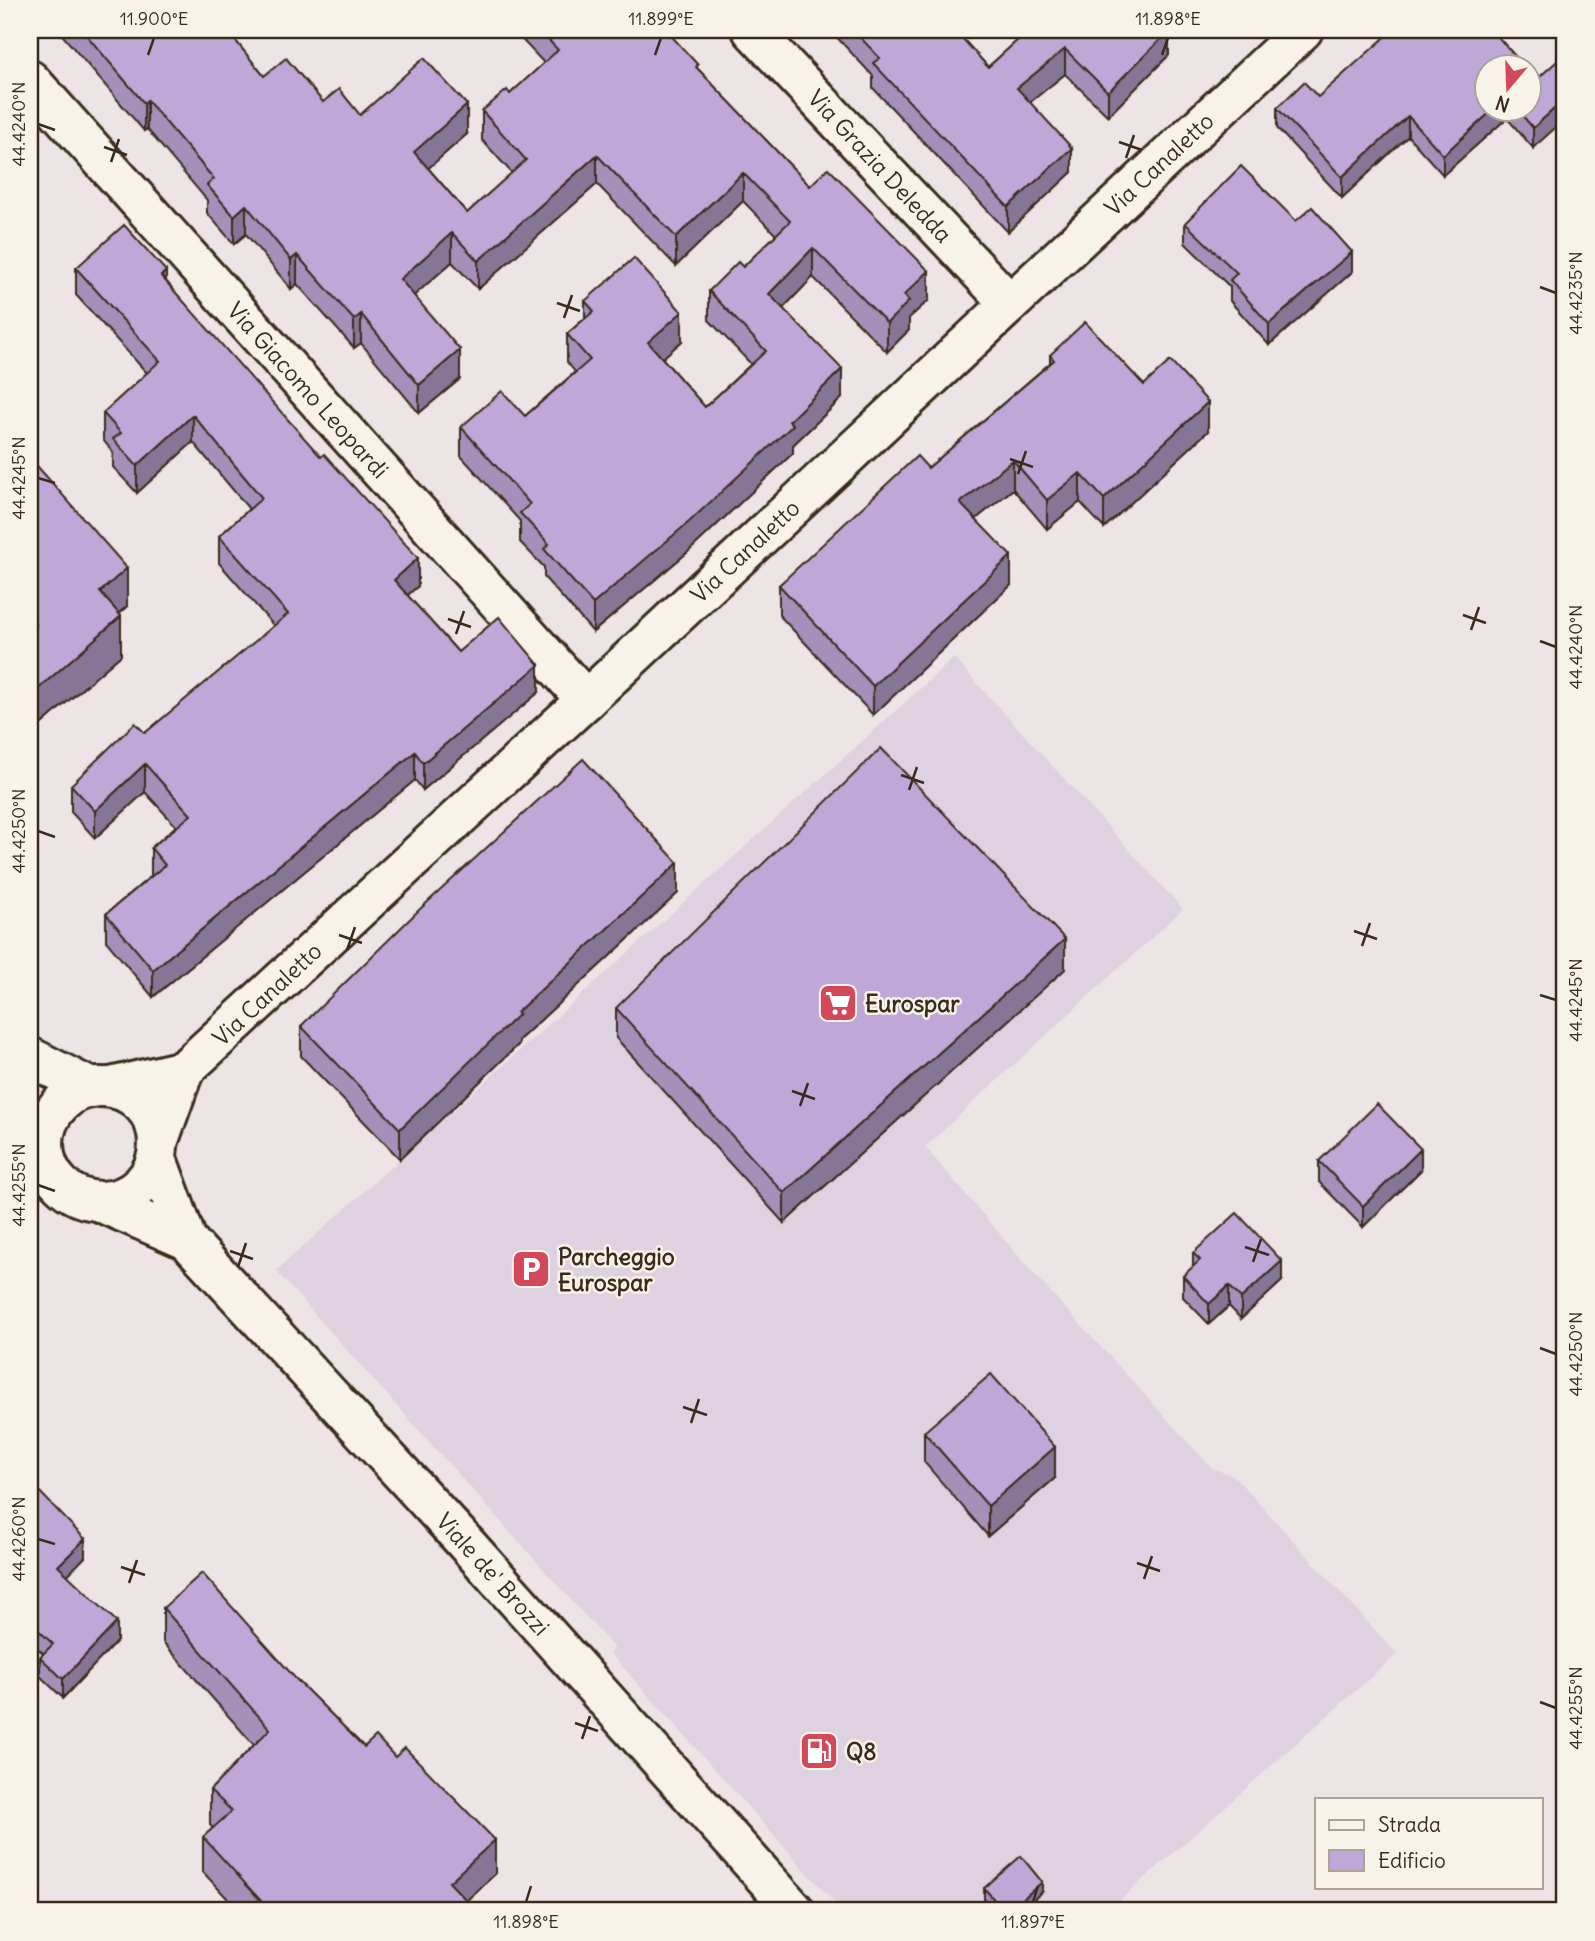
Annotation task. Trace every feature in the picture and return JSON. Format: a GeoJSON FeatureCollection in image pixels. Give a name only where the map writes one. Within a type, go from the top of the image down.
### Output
{"type":"FeatureCollection","features":[{"type":"Feature","properties":{"kind":"street","name":"Via Grazia Deledda"},"geometry":{"type":"LineString","coordinates":[[752,30],[1009,303]]}},
{"type":"Feature","properties":{"kind":"street","name":"Via Canaletto"},"geometry":{"type":"LineString","coordinates":[[158,1150],[184,1070],[586,700],[1303,30]]}},
{"type":"Feature","properties":{"kind":"street","name":"Via Giacomo Leopardi"},"geometry":{"type":"LineString","coordinates":[[30,80],[586,700]]}},
{"type":"Feature","properties":{"kind":"street","name":"Viale de' Brozzi"},"geometry":{"type":"LineString","coordinates":[[30,1057],[101,1088],[129,1094],[144,1105],[154,1122],[158,1150],[187,1240]]}},
{"type":"Feature","properties":{"kind":"street","name":"Via Canaletto"},"geometry":{"type":"LineString","coordinates":[[101,1088],[184,1070]]}},
{"type":"Feature","properties":{"kind":"street"},"geometry":{"type":"LineString","coordinates":[[44,1140],[48,1122],[58,1106],[73,1094],[101,1088]]}},
{"type":"Feature","properties":{"kind":"street","name":"Viale de' Brozzi"},"geometry":{"type":"LineString","coordinates":[[30,1098],[44,1140],[45,1159],[53,1176],[66,1189],[82,1199],[100,1202],[187,1240],[461,1538],[795,1911]]}},
{"type":"Feature","properties":{"kind":"street"},"geometry":{"type":"LineString","coordinates":[[100,1202],[119,1199],[136,1190],[149,1177],[158,1150]]}},
{"type":"Feature","properties":{"kind":"shaded area"},"geometry":{"type":"Polygon","coordinates":[[[954,658],[1183,909],[925,1147],[1034,1274],[1212,1468],[1234,1476],[1397,1654],[1108,1911],[842,1911],[610,1653],[614,1648],[276,1271],[954,658]]]}},
{"type":"Feature","properties":{"kind":"building"},"geometry":{"type":"Polygon","coordinates":[[[82,30],[227,30],[264,76],[286,58],[323,102],[339,89],[360,115],[424,58],[467,105],[414,152],[467,213],[526,160],[482,111],[507,90],[510,94],[558,50],[539,30],[666,30],[698,65],[696,67],[810,186],[828,168],[929,271],[904,295],[909,301],[887,323],[813,248],[769,294],[842,369],[789,421],[793,425],[689,522],[593,604],[544,549],[549,544],[520,513],[530,504],[461,427],[502,391],[525,416],[590,360],[567,334],[594,311],[585,301],[634,258],[682,312],[648,342],[705,407],[766,351],[709,291],[738,262],[743,267],[790,221],[743,173],[676,237],[597,155],[478,261],[452,233],[400,279],[460,350],[419,385],[361,314],[354,320],[297,255],[291,260],[246,205],[234,216],[207,185],[214,179],[147,100],[144,103],[82,30]]]}},
{"type":"Feature","properties":{"kind":"building"},"geometry":{"type":"Polygon","coordinates":[[[853,30],[955,30],[988,67],[1029,30],[1169,31],[1108,92],[1065,49],[1017,88],[1072,148],[1008,207],[873,63],[880,58],[853,30]]]}},
{"type":"Feature","properties":{"kind":"building"},"geometry":{"type":"Polygon","coordinates":[[[1393,30],[1492,30],[1512,52],[1472,52],[1472,122],[1480,122],[1443,155],[1408,116],[1342,177],[1277,108],[1304,82],[1318,97],[1393,30]]]}},
{"type":"Feature","properties":{"kind":"building"},"geometry":{"type":"Polygon","coordinates":[[[1565,54],[1565,99],[1542,120],[1542,75],[1565,54]]]}},
{"type":"Feature","properties":{"kind":"building"},"geometry":{"type":"Polygon","coordinates":[[[1528,122],[1540,122],[1533,128],[1528,122]]]}},
{"type":"Feature","properties":{"kind":"building"},"geometry":{"type":"Polygon","coordinates":[[[1241,166],[1296,221],[1312,207],[1352,252],[1269,324],[1230,280],[1237,273],[1185,223],[1241,166]]]}},
{"type":"Feature","properties":{"kind":"building"},"geometry":{"type":"Polygon","coordinates":[[[124,225],[166,271],[161,276],[321,457],[324,454],[418,558],[394,580],[458,652],[499,617],[539,665],[423,763],[415,752],[153,970],[106,914],[165,865],[151,848],[191,815],[145,764],[95,811],[71,785],[135,723],[145,733],[288,614],[219,536],[262,498],[193,415],[137,466],[113,439],[121,433],[103,413],[160,361],[76,268],[124,225]]]}},
{"type":"Feature","properties":{"kind":"building"},"geometry":{"type":"Polygon","coordinates":[[[1085,322],[1144,385],[1170,361],[1208,402],[1104,499],[1080,473],[1047,500],[1013,460],[960,503],[1011,556],[873,686],[779,585],[917,456],[928,468],[1054,360],[1050,355],[1085,322]]]}},
{"type":"Feature","properties":{"kind":"building"},"geometry":{"type":"Polygon","coordinates":[[[30,458],[127,568],[100,592],[121,616],[30,696],[30,631],[36,625],[30,618],[30,458]]]}},
{"type":"Feature","properties":{"kind":"building"},"geometry":{"type":"Polygon","coordinates":[[[881,748],[1065,939],[784,1193],[616,1008],[881,748]]]}},
{"type":"Feature","properties":{"kind":"building"},"geometry":{"type":"Polygon","coordinates":[[[583,759],[678,863],[517,1012],[519,1014],[400,1129],[301,1026],[420,909],[583,759]]]}},
{"type":"Feature","properties":{"kind":"building"},"geometry":{"type":"Polygon","coordinates":[[[1377,1104],[1421,1149],[1363,1206],[1319,1161],[1377,1104]]]}},
{"type":"Feature","properties":{"kind":"building"},"geometry":{"type":"Polygon","coordinates":[[[1237,1213],[1282,1261],[1241,1298],[1229,1286],[1209,1304],[1183,1276],[1200,1260],[1193,1253],[1237,1213]]]}},
{"type":"Feature","properties":{"kind":"building"},"geometry":{"type":"Polygon","coordinates":[[[991,1374],[1055,1447],[988,1506],[924,1432],[991,1374]]]}},
{"type":"Feature","properties":{"kind":"building"},"geometry":{"type":"Polygon","coordinates":[[[35,1487],[85,1539],[58,1566],[117,1622],[63,1679],[40,1657],[53,1644],[33,1625],[38,1619],[30,1610],[30,1493],[35,1487]]]}},
{"type":"Feature","properties":{"kind":"building"},"geometry":{"type":"Polygon","coordinates":[[[202,1573],[295,1678],[364,1747],[376,1736],[395,1757],[405,1748],[495,1840],[449,1882],[466,1900],[453,1911],[270,1911],[203,1837],[232,1811],[210,1790],[270,1729],[163,1608],[202,1573]]]}},
{"type":"Feature","properties":{"kind":"building"},"geometry":{"type":"Polygon","coordinates":[[[1021,1856],[1042,1882],[1009,1911],[1004,1911],[984,1888],[1021,1856]]]}},
{"type":"Feature","properties":{"kind":"place","name":"Eurospar"},"geometry":{"type":"Point","coordinates":[838,1003]}},
{"type":"Feature","properties":{"kind":"place","name":"Parcheggio Eurospar"},"geometry":{"type":"Point","coordinates":[531,1269]}},
{"type":"Feature","properties":{"kind":"place","name":"Q8"},"geometry":{"type":"Point","coordinates":[819,1751]}}]}
